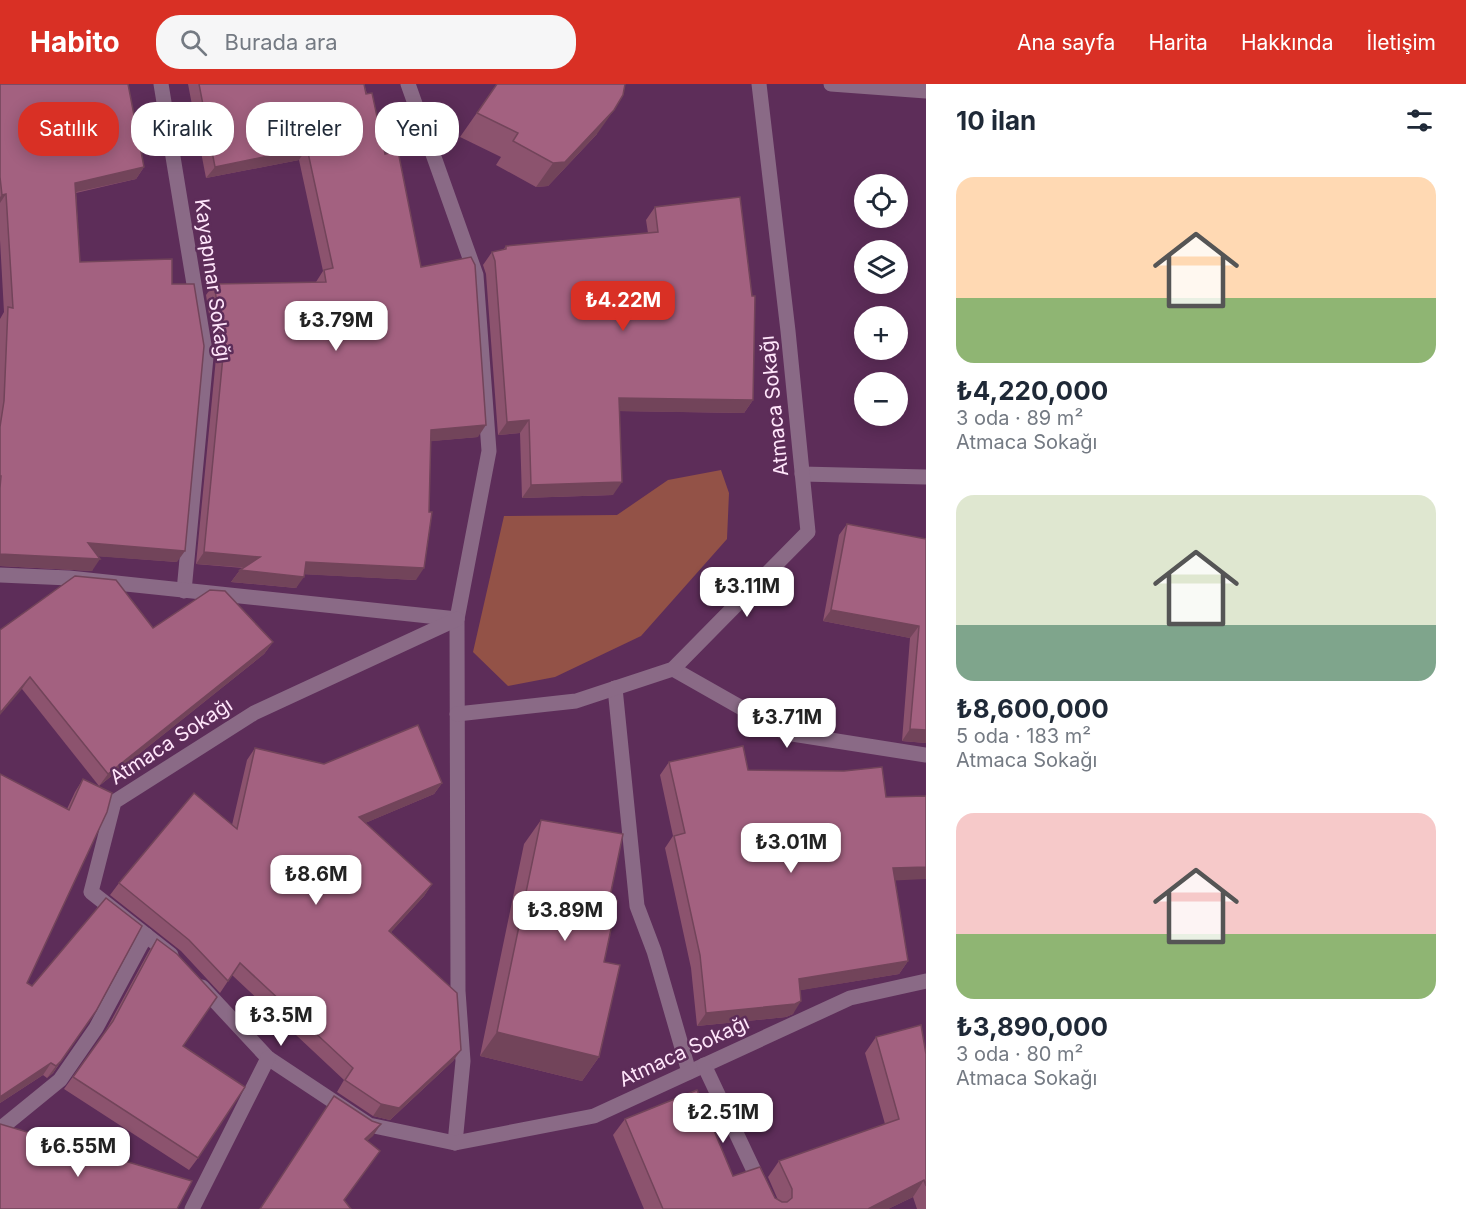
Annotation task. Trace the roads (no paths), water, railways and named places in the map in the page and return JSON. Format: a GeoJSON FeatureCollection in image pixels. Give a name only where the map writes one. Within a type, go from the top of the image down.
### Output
{"type":"FeatureCollection","features":[{"type":"Feature","properties":{"kind":"street","name":"Kayapınar Sokağı"},"geometry":{"type":"LineString","coordinates":[[161,84],[206,357],[184,591]]}},
{"type":"Feature","properties":{"kind":"street"},"geometry":{"type":"LineString","coordinates":[[408,84],[476,275],[489,452],[457,619],[458,991],[463,1061],[455,1143]]}},
{"type":"Feature","properties":{"kind":"street","name":"Atmaca Sokağı"},"geometry":{"type":"LineString","coordinates":[[457,714],[576,701],[673,669],[808,532],[759,84]]}},
{"type":"Feature","properties":{"kind":"street"},"geometry":{"type":"LineString","coordinates":[[831,84],[926,91]]}},
{"type":"Feature","properties":{"kind":"street"},"geometry":{"type":"LineString","coordinates":[[802,474],[926,477]]}},
{"type":"Feature","properties":{"kind":"street"},"geometry":{"type":"LineString","coordinates":[[0,575],[69,578],[457,619]]}},
{"type":"Feature","properties":{"kind":"street","name":"Atmaca Sokağı"},"geometry":{"type":"LineString","coordinates":[[457,619],[254,713],[114,802],[90,892],[146,935],[187,971],[268,1058],[369,1125],[455,1143],[594,1116],[850,998],[926,981]]}},
{"type":"Feature","properties":{"kind":"street"},"geometry":{"type":"LineString","coordinates":[[673,669],[786,733],[926,755]]}},
{"type":"Feature","properties":{"kind":"street"},"geometry":{"type":"LineString","coordinates":[[615,688],[637,906],[654,951],[689,1072]]}},
{"type":"Feature","properties":{"kind":"street"},"geometry":{"type":"LineString","coordinates":[[0,1129],[60,1080],[96,1028],[146,935]]}},
{"type":"Feature","properties":{"kind":"street"},"geometry":{"type":"LineString","coordinates":[[192,1209],[268,1058]]}},
{"type":"Feature","properties":{"kind":"street"},"geometry":{"type":"LineString","coordinates":[[704,1065],[772,1209]]}}]}
